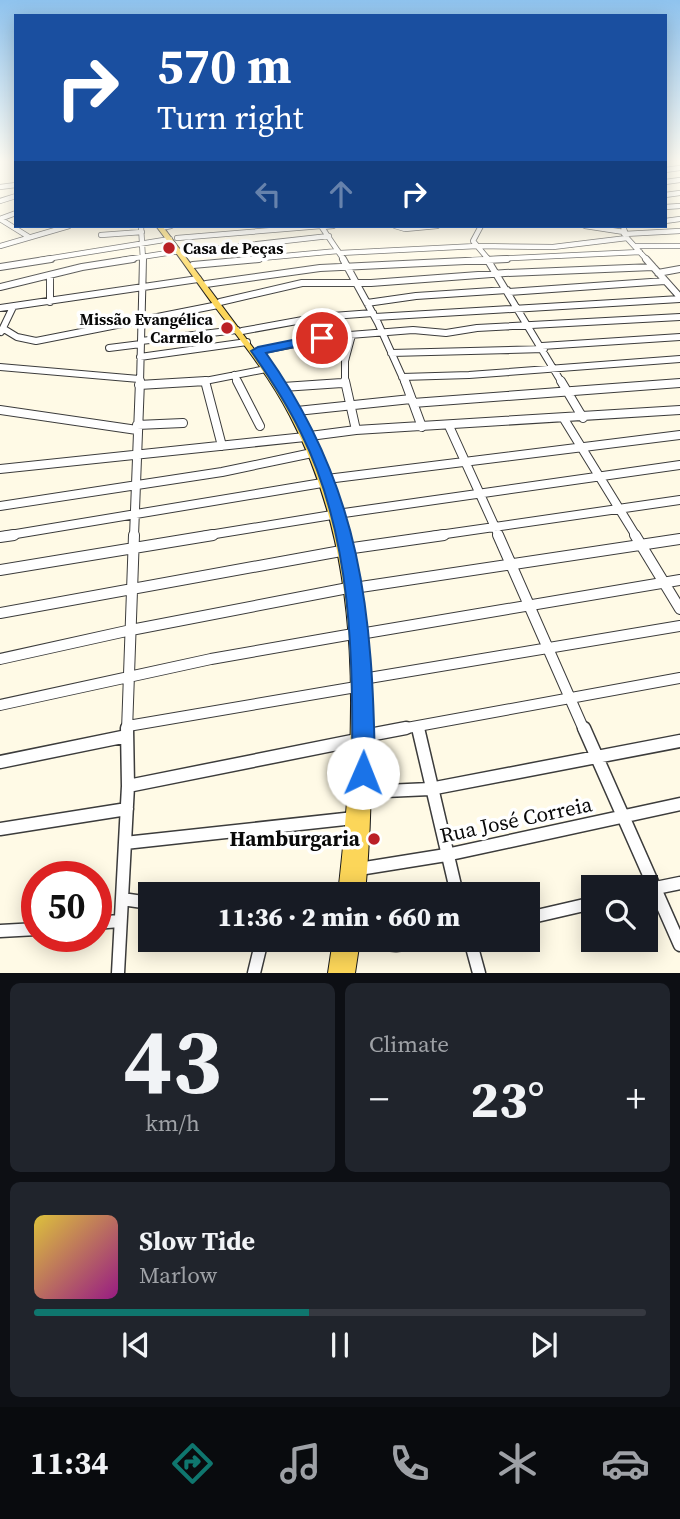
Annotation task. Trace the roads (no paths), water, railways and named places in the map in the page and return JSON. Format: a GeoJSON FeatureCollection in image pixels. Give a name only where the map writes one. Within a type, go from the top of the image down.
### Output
{"type":"FeatureCollection","features":[{"type":"Feature","properties":{"kind":"main road"},"geometry":{"type":"LineString","coordinates":[[166,228],[198,279],[258,351],[283,387],[308,437],[335,514],[351,588],[360,683],[363,792],[357,882]]}},
{"type":"Feature","properties":{"kind":"main road"},"geometry":{"type":"LineString","coordinates":[[183,252],[219,303]]}},
{"type":"Feature","properties":{"kind":"main road"},"geometry":{"type":"LineString","coordinates":[[240,330],[308,437],[325,481]]}},
{"type":"Feature","properties":{"kind":"main road"},"geometry":{"type":"LineString","coordinates":[[347,882],[360,738]]}},
{"type":"Feature","properties":{"kind":"main road"},"geometry":{"type":"LineString","coordinates":[[336,973],[341,952]]}},
{"type":"Feature","properties":{"kind":"main road"},"geometry":{"type":"LineString","coordinates":[[344,952],[347,973]]}},
{"type":"Feature","properties":{"kind":"street"},"geometry":{"type":"LineString","coordinates":[[14,228],[29,237]]}},
{"type":"Feature","properties":{"kind":"street"},"geometry":{"type":"LineString","coordinates":[[0,246],[58,228]]}},
{"type":"Feature","properties":{"kind":"street"},"geometry":{"type":"LineString","coordinates":[[0,267],[174,238],[296,228]]}},
{"type":"Feature","properties":{"kind":"street"},"geometry":{"type":"LineString","coordinates":[[323,228],[374,315],[422,427]]}},
{"type":"Feature","properties":{"kind":"street"},"geometry":{"type":"LineString","coordinates":[[480,228],[473,241],[490,262],[531,327],[583,418]]}},
{"type":"Feature","properties":{"kind":"street"},"geometry":{"type":"LineString","coordinates":[[109,348],[319,317],[520,310],[680,298],[677,289],[665,281],[624,232],[601,228]]}},
{"type":"Feature","properties":{"kind":"street"},"geometry":{"type":"LineString","coordinates":[[101,235],[141,229],[144,242],[128,786],[118,973]]}},
{"type":"Feature","properties":{"kind":"street"},"geometry":{"type":"LineString","coordinates":[[193,265],[339,252],[477,246],[553,247],[624,232],[680,231]]}},
{"type":"Feature","properties":{"kind":"street"},"geometry":{"type":"LineString","coordinates":[[0,287],[143,256],[329,236]]}},
{"type":"Feature","properties":{"kind":"street"},"geometry":{"type":"LineString","coordinates":[[288,242],[302,256]]}},
{"type":"Feature","properties":{"kind":"street"},"geometry":{"type":"LineString","coordinates":[[206,284],[264,274],[348,267],[490,262],[680,246]]}},
{"type":"Feature","properties":{"kind":"street"},"geometry":{"type":"LineString","coordinates":[[13,307],[2,331],[32,342],[219,303],[292,284],[653,267]]}},
{"type":"Feature","properties":{"kind":"street"},"geometry":{"type":"LineString","coordinates":[[658,273],[680,270]]}},
{"type":"Feature","properties":{"kind":"street"},"geometry":{"type":"LineString","coordinates":[[50,275],[50,302]]}},
{"type":"Feature","properties":{"kind":"street"},"geometry":{"type":"LineString","coordinates":[[0,308],[198,279]]}},
{"type":"Feature","properties":{"kind":"street"},"geometry":{"type":"LineString","coordinates":[[367,303],[416,296],[665,281]]}},
{"type":"Feature","properties":{"kind":"street"},"geometry":{"type":"LineString","coordinates":[[258,351],[352,335],[413,330],[446,333],[477,328],[680,317]]}},
{"type":"Feature","properties":{"kind":"street"},"geometry":{"type":"LineString","coordinates":[[352,335],[344,360],[342,383],[356,430]]}},
{"type":"Feature","properties":{"kind":"street"},"geometry":{"type":"LineString","coordinates":[[391,354],[543,348],[680,337]]}},
{"type":"Feature","properties":{"kind":"street"},"geometry":{"type":"LineString","coordinates":[[140,358],[247,342]]}},
{"type":"Feature","properties":{"kind":"street"},"geometry":{"type":"LineString","coordinates":[[402,377],[680,359]]}},
{"type":"Feature","properties":{"kind":"street"},"geometry":{"type":"LineString","coordinates":[[0,367],[139,382],[205,381],[266,369]]}},
{"type":"Feature","properties":{"kind":"street"},"geometry":{"type":"LineString","coordinates":[[234,376],[260,425]]}},
{"type":"Feature","properties":{"kind":"street"},"geometry":{"type":"LineString","coordinates":[[205,381],[220,429],[222,446]]}},
{"type":"Feature","properties":{"kind":"street"},"geometry":{"type":"LineString","coordinates":[[283,387],[342,383]]}},
{"type":"Feature","properties":{"kind":"street"},"geometry":{"type":"LineString","coordinates":[[297,411],[348,404],[680,383]]}},
{"type":"Feature","properties":{"kind":"street"},"geometry":{"type":"LineString","coordinates":[[0,410],[75,423],[137,428],[183,423]]}},
{"type":"Feature","properties":{"kind":"street"},"geometry":{"type":"LineString","coordinates":[[0,469],[356,430],[680,410]]}},
{"type":"Feature","properties":{"kind":"street"},"geometry":{"type":"LineString","coordinates":[[564,419],[680,609]]}},
{"type":"Feature","properties":{"kind":"street"},"geometry":{"type":"LineString","coordinates":[[449,426],[526,605],[623,816],[645,875]]}},
{"type":"Feature","properties":{"kind":"street"},"geometry":{"type":"LineString","coordinates":[[0,537],[325,481],[680,435]]}},
{"type":"Feature","properties":{"kind":"street"},"geometry":{"type":"LineString","coordinates":[[0,506],[239,469],[312,453]]}},
{"type":"Feature","properties":{"kind":"street"},"geometry":{"type":"LineString","coordinates":[[0,569],[335,514],[680,465]]}},
{"type":"Feature","properties":{"kind":"street"},"geometry":{"type":"LineString","coordinates":[[0,613],[344,550],[680,500]]}},
{"type":"Feature","properties":{"kind":"street"},"geometry":{"type":"LineString","coordinates":[[0,659],[131,630],[351,588],[680,539]]}},
{"type":"Feature","properties":{"kind":"street"},"geometry":{"type":"LineString","coordinates":[[0,705],[211,659],[680,580]]}},
{"type":"Feature","properties":{"kind":"street"},"geometry":{"type":"LineString","coordinates":[[0,762],[128,731],[360,683],[680,626]]}},
{"type":"Feature","properties":{"kind":"street"},"geometry":{"type":"LineString","coordinates":[[128,786],[416,726],[680,678]]}},
{"type":"Feature","properties":{"kind":"street"},"geometry":{"type":"LineString","coordinates":[[416,726],[454,882]]}},
{"type":"Feature","properties":{"kind":"street"},"geometry":{"type":"LineString","coordinates":[[363,792],[430,789],[680,741]]}},
{"type":"Feature","properties":{"kind":"street","name":"Rua José Correia"},"geometry":{"type":"LineString","coordinates":[[359,869],[446,855],[680,804]]}},
{"type":"Feature","properties":{"kind":"street"},"geometry":{"type":"LineString","coordinates":[[0,829],[127,809]]}},
{"type":"Feature","properties":{"kind":"street"},"geometry":{"type":"LineString","coordinates":[[125,843],[354,818]]}},
{"type":"Feature","properties":{"kind":"street"},"geometry":{"type":"LineString","coordinates":[[658,887],[680,883]]}},
{"type":"Feature","properties":{"kind":"street"},"geometry":{"type":"LineString","coordinates":[[122,899],[138,901]]}},
{"type":"Feature","properties":{"kind":"street"},"geometry":{"type":"LineString","coordinates":[[658,904],[680,945]]}},
{"type":"Feature","properties":{"kind":"street"},"geometry":{"type":"LineString","coordinates":[[540,915],[581,906]]}},
{"type":"Feature","properties":{"kind":"street"},"geometry":{"type":"LineString","coordinates":[[112,922],[120,921]]}},
{"type":"Feature","properties":{"kind":"street"},"geometry":{"type":"LineString","coordinates":[[0,930],[21,929]]}},
{"type":"Feature","properties":{"kind":"street"},"geometry":{"type":"LineString","coordinates":[[254,973],[259,952]]}},
{"type":"Feature","properties":{"kind":"street"},"geometry":{"type":"LineString","coordinates":[[473,952],[479,973]]}},
{"type":"Feature","properties":{"kind":"place","name":"Casa de Peças"},"geometry":{"type":"Point","coordinates":[169,248]}},
{"type":"Feature","properties":{"kind":"place","name":"Missão Evangélica Carmelo"},"geometry":{"type":"Point","coordinates":[227,328]}},
{"type":"Feature","properties":{"kind":"place","name":"Hamburgaria"},"geometry":{"type":"Point","coordinates":[374,839]}}]}
